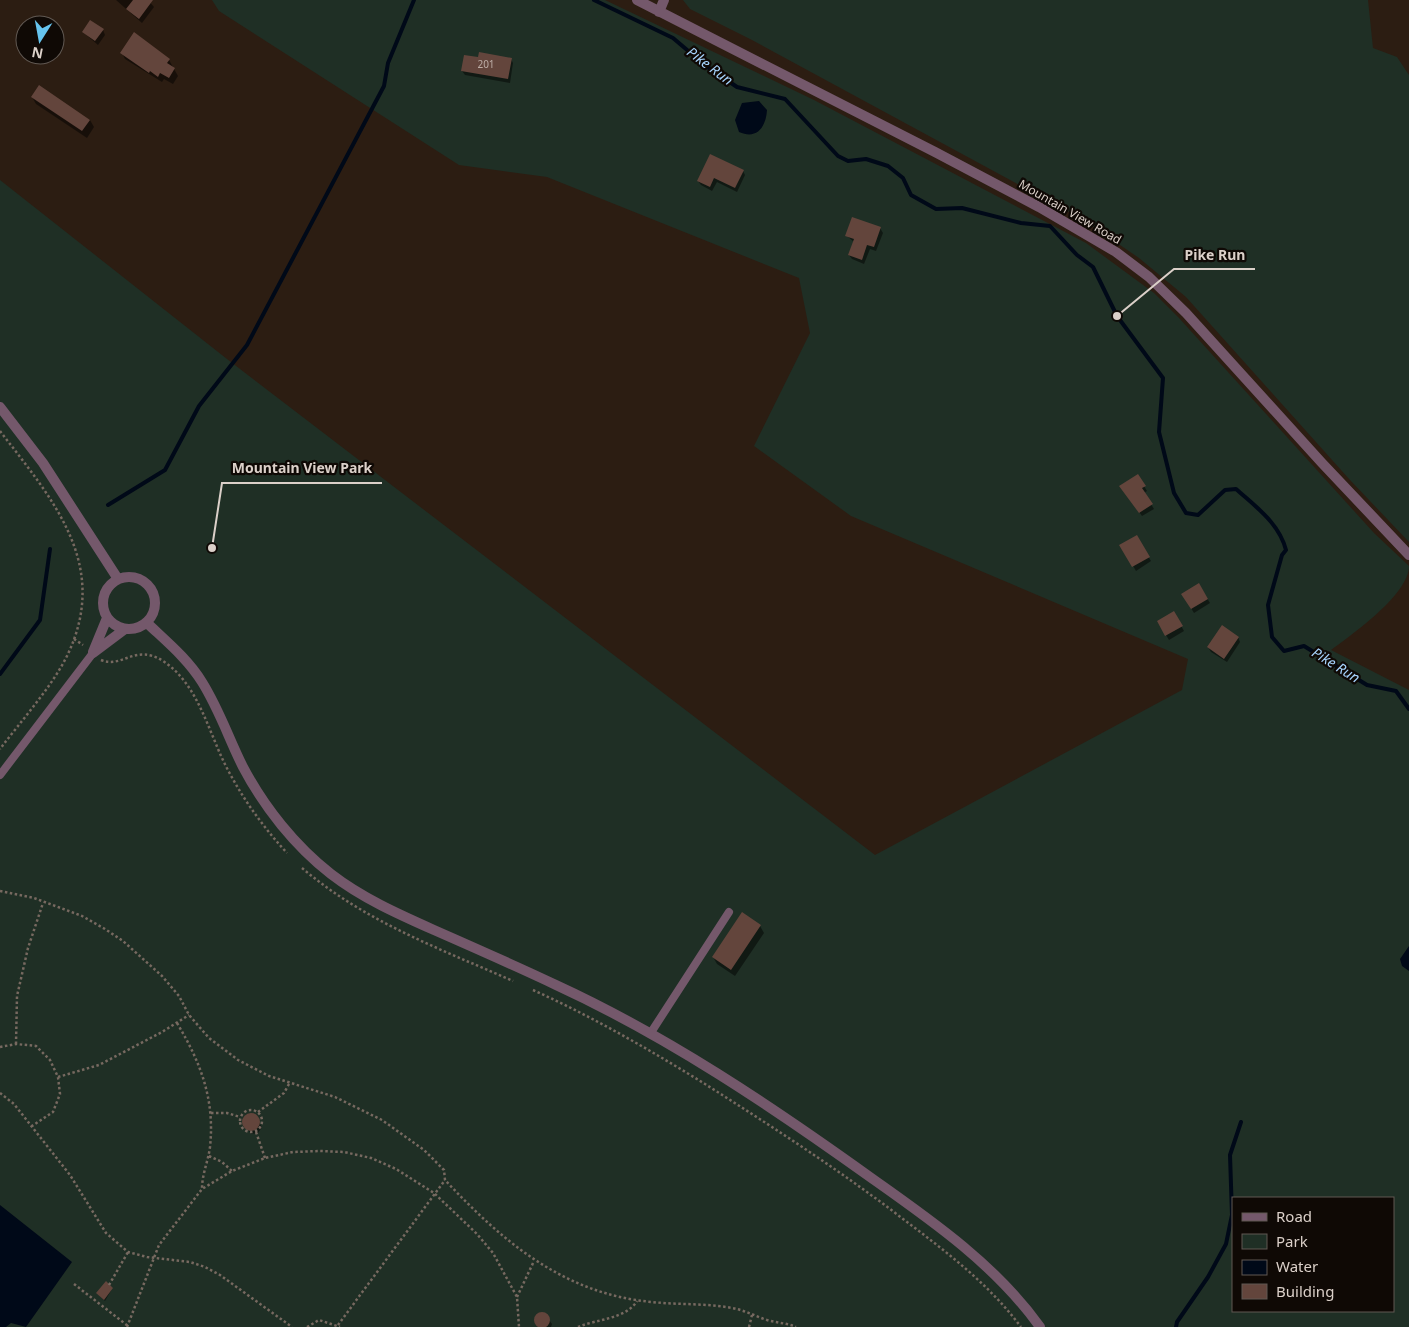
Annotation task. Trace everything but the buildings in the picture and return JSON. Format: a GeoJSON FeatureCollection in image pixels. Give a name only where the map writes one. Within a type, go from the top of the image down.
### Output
{"type":"FeatureCollection","features":[{"type":"Feature","properties":{"kind":"street","name":"Mountain View Road"},"geometry":{"type":"LineString","coordinates":[[636,0],[748,54],[978,174],[1081,230],[1116,252],[1149,277],[1186,313],[1322,463],[1409,555]]}},
{"type":"Feature","properties":{"kind":"street"},"geometry":{"type":"LineString","coordinates":[[659,12],[664,0]]}},
{"type":"Feature","properties":{"kind":"street"},"geometry":{"type":"LineString","coordinates":[[0,407],[43,464],[118,579]]}},
{"type":"Feature","properties":{"kind":"street"},"geometry":{"type":"LineString","coordinates":[[129,577],[139,579],[151,589],[156,604],[153,614],[147,623],[137,628],[125,629],[115,626],[107,618],[103,607],[104,596],[109,586],[118,579],[129,577]]}},
{"type":"Feature","properties":{"kind":"street"},"geometry":{"type":"LineString","coordinates":[[92,653],[107,618]]}},
{"type":"Feature","properties":{"kind":"street"},"geometry":{"type":"LineString","coordinates":[[147,623],[180,654],[201,680],[243,766],[259,795],[278,821],[304,850],[331,874],[388,909],[560,986],[650,1034],[794,1124],[895,1195],[1002,1281],[1040,1327]]}},
{"type":"Feature","properties":{"kind":"street"},"geometry":{"type":"LineString","coordinates":[[92,653],[125,629]]}},
{"type":"Feature","properties":{"kind":"lane"},"geometry":{"type":"LineString","coordinates":[[0,775],[92,653]]}},
{"type":"Feature","properties":{"kind":"lane"},"geometry":{"type":"LineString","coordinates":[[650,1034],[729,912]]}},
{"type":"Feature","properties":{"kind":"path"},"geometry":{"type":"LineString","coordinates":[[0,431],[55,505],[73,539],[81,571],[82,600],[74,639],[60,668],[0,749]]}},
{"type":"Feature","properties":{"kind":"path"},"geometry":{"type":"LineString","coordinates":[[74,639],[92,653],[111,662],[136,654],[150,655],[173,670],[184,681],[199,706],[228,771],[251,811],[287,853]]}},
{"type":"Feature","properties":{"kind":"path"},"geometry":{"type":"LineString","coordinates":[[0,891],[34,898],[43,903],[82,916],[123,942],[162,976],[178,996],[188,1015],[209,1038],[238,1060],[288,1084],[335,1097],[382,1120],[424,1150],[444,1170],[445,1180],[494,1229],[534,1260],[576,1283],[637,1301],[733,1308],[796,1327]]}},
{"type":"Feature","properties":{"kind":"path"},"geometry":{"type":"LineString","coordinates":[[16,1044],[16,996],[28,948],[43,903]]}},
{"type":"Feature","properties":{"kind":"path"},"geometry":{"type":"LineString","coordinates":[[533,990],[603,1024],[666,1060],[812,1153],[968,1270],[998,1298],[1021,1327]]}},
{"type":"Feature","properties":{"kind":"path"},"geometry":{"type":"LineString","coordinates":[[58,1077],[99,1065],[177,1023],[188,1015]]}},
{"type":"Feature","properties":{"kind":"path"},"geometry":{"type":"LineString","coordinates":[[177,1023],[190,1044],[206,1080],[211,1113],[208,1156],[202,1177],[202,1189]]}},
{"type":"Feature","properties":{"kind":"path"},"geometry":{"type":"LineString","coordinates":[[0,1047],[16,1044],[36,1046],[50,1060],[58,1077],[60,1094],[53,1112],[32,1126]]}},
{"type":"Feature","properties":{"kind":"path"},"geometry":{"type":"LineString","coordinates":[[258,1112],[284,1093],[288,1084]]}},
{"type":"Feature","properties":{"kind":"path"},"geometry":{"type":"LineString","coordinates":[[0,1093],[14,1104],[70,1175],[106,1233],[128,1252],[155,1258],[190,1262],[204,1267],[220,1275],[292,1327]]}},
{"type":"Feature","properties":{"kind":"path"},"geometry":{"type":"LineString","coordinates":[[248,1110],[258,1112],[263,1124],[256,1132],[248,1132],[242,1128],[240,1117],[248,1110]]}},
{"type":"Feature","properties":{"kind":"path"},"geometry":{"type":"LineString","coordinates":[[211,1113],[227,1113],[240,1117]]}},
{"type":"Feature","properties":{"kind":"path"},"geometry":{"type":"LineString","coordinates":[[256,1132],[265,1158]]}},
{"type":"Feature","properties":{"kind":"path"},"geometry":{"type":"LineString","coordinates":[[74,1284],[128,1326],[159,1245],[202,1189],[232,1172],[265,1158],[293,1152],[344,1152],[371,1158],[396,1168],[434,1193],[477,1234],[493,1254],[517,1297],[519,1327]]}},
{"type":"Feature","properties":{"kind":"path"},"geometry":{"type":"LineString","coordinates":[[208,1156],[222,1162],[232,1172]]}},
{"type":"Feature","properties":{"kind":"path"},"geometry":{"type":"LineString","coordinates":[[306,1327],[319,1320],[339,1326],[445,1180]]}},
{"type":"Feature","properties":{"kind":"path"},"geometry":{"type":"LineString","coordinates":[[109,1285],[128,1252]]}},
{"type":"Feature","properties":{"kind":"path"},"geometry":{"type":"LineString","coordinates":[[517,1297],[534,1260]]}},
{"type":"Feature","properties":{"kind":"path"},"geometry":{"type":"LineString","coordinates":[[578,1327],[624,1313],[632,1308],[637,1301]]}},
{"type":"Feature","properties":{"kind":"path"},"geometry":{"type":"LineString","coordinates":[[749,1327],[752,1315]]}},
{"type":"Feature","properties":{"kind":"green space"},"geometry":{"type":"Polygon","coordinates":[[[212,0],[605,0],[814,100],[1086,243],[1154,293],[1179,318],[1374,533],[1409,566],[1407,577],[1390,601],[1365,624],[1331,650],[1409,690],[1409,1327],[0,1327],[0,180],[227,359],[875,855],[1182,690],[1188,659],[851,516],[754,446],[810,333],[799,278],[547,177],[459,165],[219,11],[212,0]]]}},
{"type":"Feature","properties":{"kind":"green space"},"geometry":{"type":"Polygon","coordinates":[[[683,0],[1368,0],[1373,48],[1397,57],[1409,75],[1409,542],[1350,480],[1186,297],[1139,258],[1082,219],[752,40],[690,9],[683,0]]]}},
{"type":"Feature","properties":{"kind":"water"},"geometry":{"type":"Polygon","coordinates":[[[759,101],[767,110],[762,127],[756,133],[745,134],[739,132],[735,120],[742,103],[759,101]]]}},
{"type":"Feature","properties":{"kind":"water"},"geometry":{"type":"Polygon","coordinates":[[[1409,946],[1409,971],[1402,966],[1400,959],[1409,946]]]}},
{"type":"Feature","properties":{"kind":"water"},"geometry":{"type":"Polygon","coordinates":[[[0,1205],[72,1262],[26,1327],[11,1323],[6,1327],[0,1327],[0,1205]]]}},
{"type":"Feature","properties":{"kind":"waterway"},"geometry":{"type":"LineString","coordinates":[[108,505],[165,470],[199,406],[247,345],[384,86],[388,63],[414,0]]}},
{"type":"Feature","properties":{"kind":"waterway","name":"Pike Run"},"geometry":{"type":"LineString","coordinates":[[594,0],[673,38],[706,66],[737,87],[785,99],[838,156],[848,161],[866,159],[888,166],[903,178],[911,195],[936,209],[962,208],[1021,223],[1050,226],[1077,255],[1093,267],[1117,316],[1163,378],[1159,432],[1174,493],[1186,513],[1198,515],[1225,490],[1236,489],[1266,516],[1283,540],[1286,550],[1282,555],[1268,605],[1272,637],[1284,651],[1304,646],[1367,685],[1396,691],[1409,709]]}},
{"type":"Feature","properties":{"kind":"waterway"},"geometry":{"type":"LineString","coordinates":[[0,674],[40,620],[50,549]]}},
{"type":"Feature","properties":{"kind":"waterway"},"geometry":{"type":"LineString","coordinates":[[1176,1327],[1177,1322],[1208,1277],[1226,1244],[1232,1215],[1230,1155],[1241,1122]]}},
{"type":"Feature","properties":{"kind":"place","name":"Pike Run"},"geometry":{"type":"Point","coordinates":[1117,316]}},
{"type":"Feature","properties":{"kind":"place","name":"Mountain View Park"},"geometry":{"type":"Point","coordinates":[212,548]}}]}
